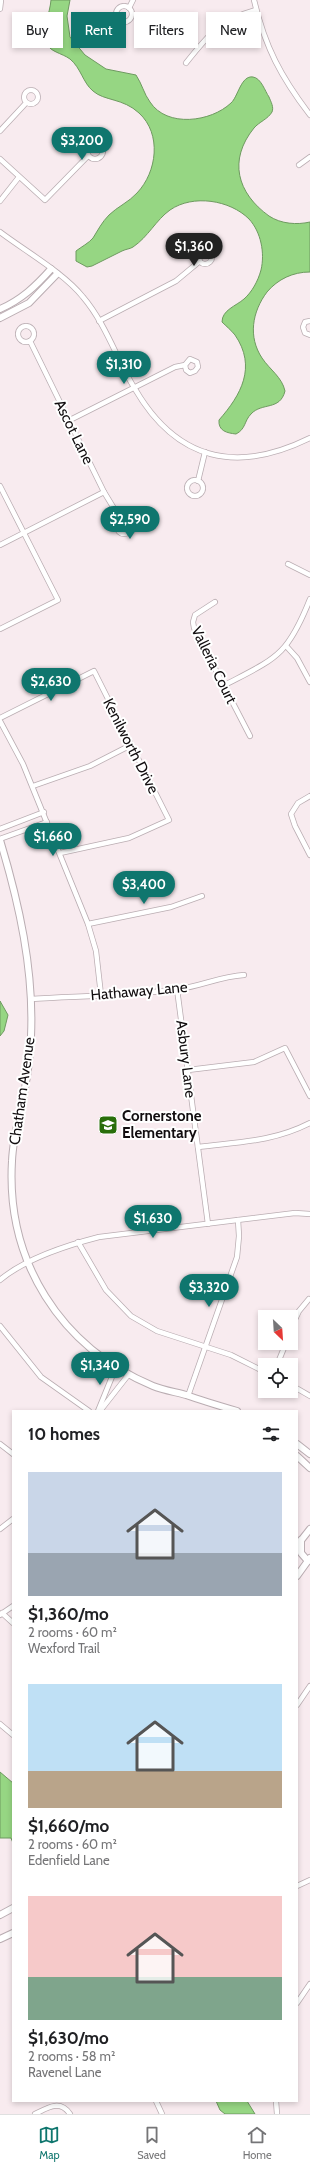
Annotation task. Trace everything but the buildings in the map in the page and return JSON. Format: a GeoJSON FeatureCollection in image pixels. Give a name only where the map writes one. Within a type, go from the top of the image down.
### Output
{"type":"FeatureCollection","features":[{"type":"Feature","properties":{"kind":"street"},"geometry":{"type":"LineString","coordinates":[[0,9],[1,0]]}},
{"type":"Feature","properties":{"kind":"street"},"geometry":{"type":"LineString","coordinates":[[129,8],[133,0]]}},
{"type":"Feature","properties":{"kind":"street"},"geometry":{"type":"LineString","coordinates":[[254,0],[256,10],[275,63],[289,89],[310,115]]}},
{"type":"Feature","properties":{"kind":"street"},"geometry":{"type":"LineString","coordinates":[[186,63],[204,40],[228,19],[256,10]]}},
{"type":"Feature","properties":{"kind":"street"},"geometry":{"type":"LineString","coordinates":[[0,131],[26,103]]}},
{"type":"Feature","properties":{"kind":"street"},"geometry":{"type":"LineString","coordinates":[[0,159],[45,200],[88,156]]}},
{"type":"Feature","properties":{"kind":"street"},"geometry":{"type":"LineString","coordinates":[[299,165],[310,157]]}},
{"type":"Feature","properties":{"kind":"street"},"geometry":{"type":"LineString","coordinates":[[0,201],[19,177]]}},
{"type":"Feature","properties":{"kind":"street"},"geometry":{"type":"LineString","coordinates":[[1,234],[57,274],[83,296],[99,321],[146,408],[177,439],[205,452],[236,457],[264,455],[282,451],[310,438]]}},
{"type":"Feature","properties":{"kind":"street"},"geometry":{"type":"LineString","coordinates":[[99,321],[176,281],[200,261]]}},
{"type":"Feature","properties":{"kind":"street"},"geometry":{"type":"LineString","coordinates":[[0,308],[13,303],[34,288],[50,270]]}},
{"type":"Feature","properties":{"kind":"street"},"geometry":{"type":"LineString","coordinates":[[0,318],[29,303],[57,274]]}},
{"type":"Feature","properties":{"kind":"street"},"geometry":{"type":"LineString","coordinates":[[310,320],[305,322],[303,327],[305,333],[310,335]]}},
{"type":"Feature","properties":{"kind":"street","name":"Ascot Lane"},"geometry":{"type":"LineString","coordinates":[[30,342],[104,492],[121,520]]}},
{"type":"Feature","properties":{"kind":"street"},"geometry":{"type":"LineString","coordinates":[[68,421],[175,367],[185,365]]}},
{"type":"Feature","properties":{"kind":"street"},"geometry":{"type":"LineString","coordinates":[[198,481],[205,452]]}},
{"type":"Feature","properties":{"kind":"street"},"geometry":{"type":"LineString","coordinates":[[0,486],[58,600],[0,629]]}},
{"type":"Feature","properties":{"kind":"street"},"geometry":{"type":"LineString","coordinates":[[0,545],[104,492]]}},
{"type":"Feature","properties":{"kind":"street"},"geometry":{"type":"LineString","coordinates":[[288,564],[310,575]]}},
{"type":"Feature","properties":{"kind":"street"},"geometry":{"type":"LineString","coordinates":[[223,686],[267,663],[287,646],[300,625],[310,599]]}},
{"type":"Feature","properties":{"kind":"street","name":"Valleria Court"},"geometry":{"type":"LineString","coordinates":[[215,602],[198,613],[193,622],[194,628],[250,736]]}},
{"type":"Feature","properties":{"kind":"street"},"geometry":{"type":"LineString","coordinates":[[287,646],[297,658],[310,682]]}},
{"type":"Feature","properties":{"kind":"street","name":"Kenilworth Drive"},"geometry":{"type":"LineString","coordinates":[[0,720],[94,671],[169,820],[129,838],[60,853]]}},
{"type":"Feature","properties":{"kind":"street"},"geometry":{"type":"LineString","coordinates":[[0,720],[33,786],[88,924],[96,951],[101,995]]}},
{"type":"Feature","properties":{"kind":"street"},"geometry":{"type":"LineString","coordinates":[[33,786],[90,766],[131,745]]}},
{"type":"Feature","properties":{"kind":"street"},"geometry":{"type":"LineString","coordinates":[[310,796],[293,808],[291,814],[295,826],[310,855]]}},
{"type":"Feature","properties":{"kind":"street"},"geometry":{"type":"LineString","coordinates":[[0,829],[44,812]]}},
{"type":"Feature","properties":{"kind":"street"},"geometry":{"type":"LineString","coordinates":[[0,840],[48,822]]}},
{"type":"Feature","properties":{"kind":"street","name":"Chatham Avenue"},"geometry":{"type":"LineString","coordinates":[[0,840],[21,918],[31,999],[27,1080],[15,1136],[11,1178],[14,1216],[28,1263],[51,1307],[65,1325],[84,1344],[116,1367],[154,1386],[233,1410]]}},
{"type":"Feature","properties":{"kind":"street"},"geometry":{"type":"LineString","coordinates":[[88,924],[155,911],[202,896]]}},
{"type":"Feature","properties":{"kind":"street","name":"Hathaway Lane"},"geometry":{"type":"LineString","coordinates":[[31,999],[178,989],[230,976],[244,975]]}},
{"type":"Feature","properties":{"kind":"street","name":"Asbury Lane"},"geometry":{"type":"LineString","coordinates":[[178,989],[208,1224]]}},
{"type":"Feature","properties":{"kind":"street"},"geometry":{"type":"LineString","coordinates":[[188,1070],[254,1062],[285,1048],[310,1096]]}},
{"type":"Feature","properties":{"kind":"street"},"geometry":{"type":"LineString","coordinates":[[198,1147],[285,1135],[310,1123]]}},
{"type":"Feature","properties":{"kind":"street"},"geometry":{"type":"LineString","coordinates":[[0,1280],[28,1263],[78,1242],[99,1237],[295,1213],[310,1214]]}},
{"type":"Feature","properties":{"kind":"street"},"geometry":{"type":"LineString","coordinates":[[188,1396],[204,1346],[237,1257],[239,1236],[238,1220]]}},
{"type":"Feature","properties":{"kind":"street"},"geometry":{"type":"LineString","coordinates":[[78,1242],[106,1290],[131,1316],[157,1331],[231,1355],[258,1368]]}},
{"type":"Feature","properties":{"kind":"street"},"geometry":{"type":"LineString","coordinates":[[298,1313],[309,1300]]}},
{"type":"Feature","properties":{"kind":"street"},"geometry":{"type":"LineString","coordinates":[[0,1326],[41,1377],[88,1410]]}},
{"type":"Feature","properties":{"kind":"street"},"geometry":{"type":"LineString","coordinates":[[99,1410],[116,1367]]}},
{"type":"Feature","properties":{"kind":"street"},"geometry":{"type":"LineString","coordinates":[[100,1410],[129,1374]]}},
{"type":"Feature","properties":{"kind":"street"},"geometry":{"type":"LineString","coordinates":[[298,1389],[310,1396]]}},
{"type":"Feature","properties":{"kind":"street","name":"Chatham Avenue"},"geometry":{"type":"LineString","coordinates":[[219,1406],[225,1410]]}},
{"type":"Feature","properties":{"kind":"street"},"geometry":{"type":"LineString","coordinates":[[0,1444],[12,1453]]}},
{"type":"Feature","properties":{"kind":"street"},"geometry":{"type":"LineString","coordinates":[[298,1445],[310,1454]]}},
{"type":"Feature","properties":{"kind":"street"},"geometry":{"type":"LineString","coordinates":[[298,1457],[310,1468]]}},
{"type":"Feature","properties":{"kind":"street"},"geometry":{"type":"LineString","coordinates":[[0,1529],[12,1520]]}},
{"type":"Feature","properties":{"kind":"street"},"geometry":{"type":"LineString","coordinates":[[298,1544],[310,1529]]}},
{"type":"Feature","properties":{"kind":"street"},"geometry":{"type":"LineString","coordinates":[[298,1575],[309,1559],[301,1553],[301,1540]]}},
{"type":"Feature","properties":{"kind":"street"},"geometry":{"type":"LineString","coordinates":[[12,1607],[1,1614],[12,1622]]}},
{"type":"Feature","properties":{"kind":"street"},"geometry":{"type":"LineString","coordinates":[[298,1704],[310,1686]]}},
{"type":"Feature","properties":{"kind":"street"},"geometry":{"type":"LineString","coordinates":[[0,1724],[12,1734]]}},
{"type":"Feature","properties":{"kind":"street"},"geometry":{"type":"LineString","coordinates":[[298,1886],[310,1880]]}},
{"type":"Feature","properties":{"kind":"street"},"geometry":{"type":"LineString","coordinates":[[0,1915],[12,1909]]}},
{"type":"Feature","properties":{"kind":"street"},"geometry":{"type":"LineString","coordinates":[[0,1940],[12,1934]]}},
{"type":"Feature","properties":{"kind":"street"},"geometry":{"type":"LineString","coordinates":[[298,2002],[310,1984]]}},
{"type":"Feature","properties":{"kind":"street"},"geometry":{"type":"LineString","coordinates":[[156,2102],[162,2114]]}},
{"type":"Feature","properties":{"kind":"street"},"geometry":{"type":"LineString","coordinates":[[276,2102],[277,2114]]}},
{"type":"Feature","properties":{"kind":"street"},"geometry":{"type":"LineString","coordinates":[[35,2114],[52,2105],[61,2106],[70,2114]]}},
{"type":"Feature","properties":{"kind":"shaded area"},"geometry":{"type":"Polygon","coordinates":[[[51,0],[70,0],[67,16],[71,38],[71,48],[79,48],[85,55],[106,69],[136,75],[150,102],[167,116],[178,119],[189,119],[212,115],[231,103],[245,79],[249,77],[256,78],[258,80],[269,97],[273,110],[268,117],[254,128],[246,140],[241,152],[239,164],[240,175],[243,186],[250,197],[258,207],[269,216],[279,221],[289,223],[310,222],[310,272],[298,273],[286,277],[276,283],[267,292],[258,308],[255,316],[253,333],[255,342],[262,358],[279,378],[285,391],[283,397],[275,404],[255,410],[247,419],[242,430],[236,434],[224,431],[220,427],[219,420],[240,391],[244,380],[245,358],[242,347],[235,335],[222,322],[224,314],[250,293],[260,274],[262,250],[259,236],[249,219],[232,207],[211,201],[189,202],[179,205],[165,214],[132,248],[122,251],[92,266],[87,267],[76,261],[76,251],[91,240],[109,215],[134,196],[144,184],[149,175],[152,164],[154,142],[151,131],[139,113],[127,105],[97,94],[90,88],[70,59],[50,48],[63,48],[63,12],[49,12],[51,0]]]}},
{"type":"Feature","properties":{"kind":"shaded area"},"geometry":{"type":"Polygon","coordinates":[[[0,1001],[8,1015],[4,1031],[0,1036],[0,1001]]]}},
{"type":"Feature","properties":{"kind":"shaded area"},"geometry":{"type":"Polygon","coordinates":[[[0,1772],[12,1782],[12,1840],[11,1838],[0,1838],[0,1772]]]}},
{"type":"Feature","properties":{"kind":"shaded area"},"geometry":{"type":"Polygon","coordinates":[[[216,2102],[248,2102],[255,2114],[225,2114],[220,2110],[216,2102]]]}},
{"type":"Feature","properties":{"kind":"place","name":"Cornerstone Elementary"},"geometry":{"type":"Point","coordinates":[108,1125]}}]}
